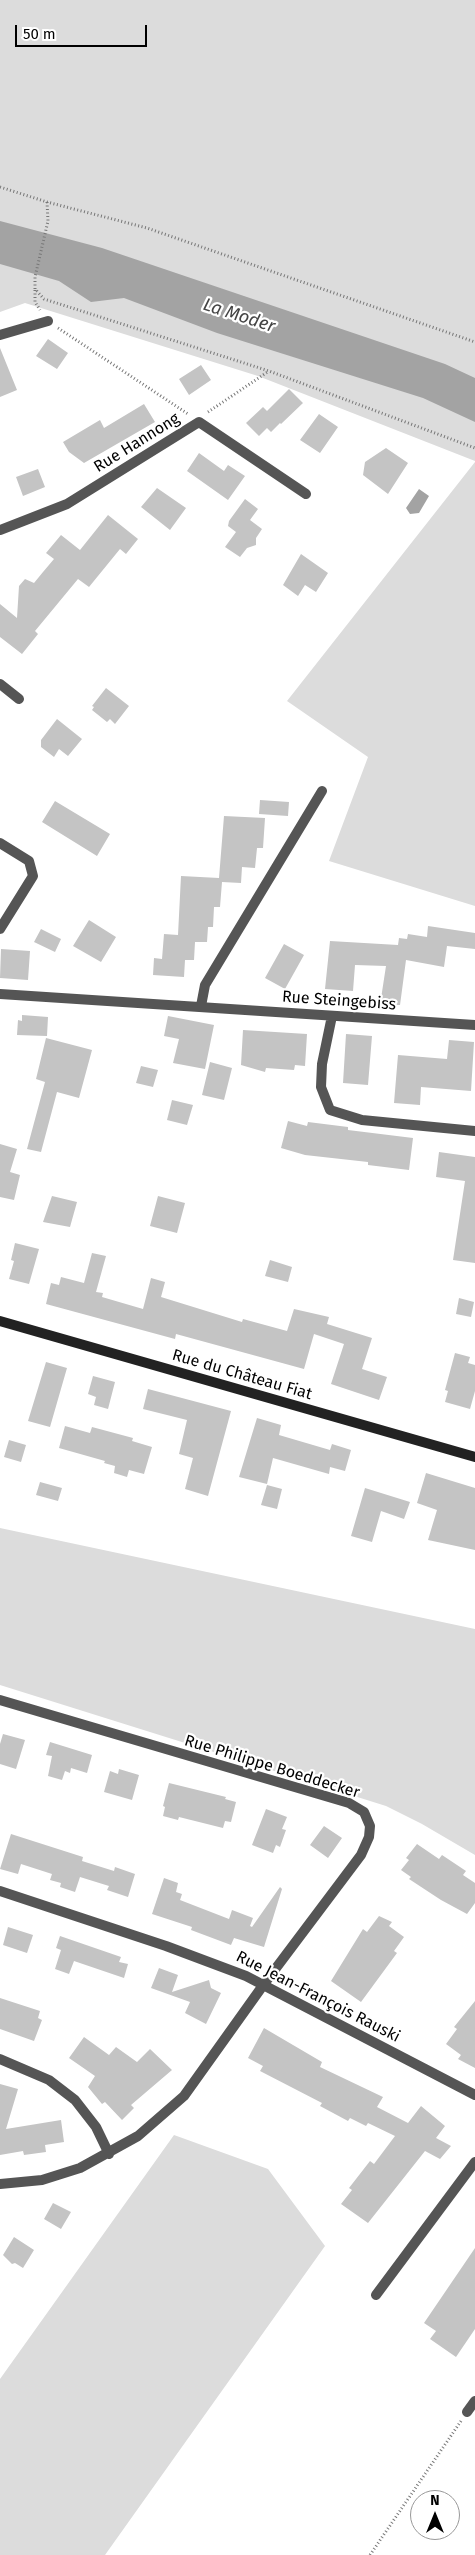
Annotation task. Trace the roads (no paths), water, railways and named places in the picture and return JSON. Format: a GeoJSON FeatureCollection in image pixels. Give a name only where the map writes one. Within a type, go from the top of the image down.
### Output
{"type":"FeatureCollection","features":[{"type":"Feature","properties":{"kind":"street"},"geometry":{"type":"LineString","coordinates":[[0,335],[48,321]]}},
{"type":"Feature","properties":{"kind":"street","name":"Rue Hannong"},"geometry":{"type":"LineString","coordinates":[[0,530],[67,504],[199,422],[306,494]]}},
{"type":"Feature","properties":{"kind":"street"},"geometry":{"type":"LineString","coordinates":[[0,684],[19,698]]}},
{"type":"Feature","properties":{"kind":"street"},"geometry":{"type":"LineString","coordinates":[[201,1006],[206,985],[322,790]]}},
{"type":"Feature","properties":{"kind":"street"},"geometry":{"type":"LineString","coordinates":[[0,844],[29,861],[33,876],[0,929]]}},
{"type":"Feature","properties":{"kind":"street","name":"Rue Steingebiss"},"geometry":{"type":"LineString","coordinates":[[0,994],[475,1025]]}},
{"type":"Feature","properties":{"kind":"street"},"geometry":{"type":"LineString","coordinates":[[332,1016],[322,1064],[321,1087],[330,1110],[362,1120],[475,1131]]}},
{"type":"Feature","properties":{"kind":"street","name":"Rue du Château Fiat"},"geometry":{"type":"LineString","coordinates":[[0,1321],[475,1457]]}},
{"type":"Feature","properties":{"kind":"street","name":"Rue Philippe Boeddecker"},"geometry":{"type":"LineString","coordinates":[[0,1700],[349,1803],[364,1812],[370,1826],[365,1848],[184,2096],[138,2136],[109,2154],[80,2168],[42,2180],[1,2186]]}},
{"type":"Feature","properties":{"kind":"street","name":"Rue Jean-François Rauski"},"geometry":{"type":"LineString","coordinates":[[0,1891],[166,1946],[264,1984],[475,2094]]}},
{"type":"Feature","properties":{"kind":"street"},"geometry":{"type":"LineString","coordinates":[[0,2059],[49,2080],[75,2100],[96,2127],[109,2154]]}},
{"type":"Feature","properties":{"kind":"street"},"geometry":{"type":"LineString","coordinates":[[376,2295],[475,2162]]}},
{"type":"Feature","properties":{"kind":"street"},"geometry":{"type":"LineString","coordinates":[[467,2412],[475,2401]]}},
{"type":"Feature","properties":{"kind":"water","name":"La Moder"},"geometry":{"type":"Polygon","coordinates":[[[0,221],[102,248],[445,364],[475,378],[475,422],[423,398],[217,333],[124,298],[91,302],[59,281],[0,264],[0,221]]]}},
{"type":"Feature","properties":{"kind":"water"},"geometry":{"type":"Polygon","coordinates":[[[419,489],[429,496],[419,513],[410,514],[406,508],[419,489]]]}}]}
